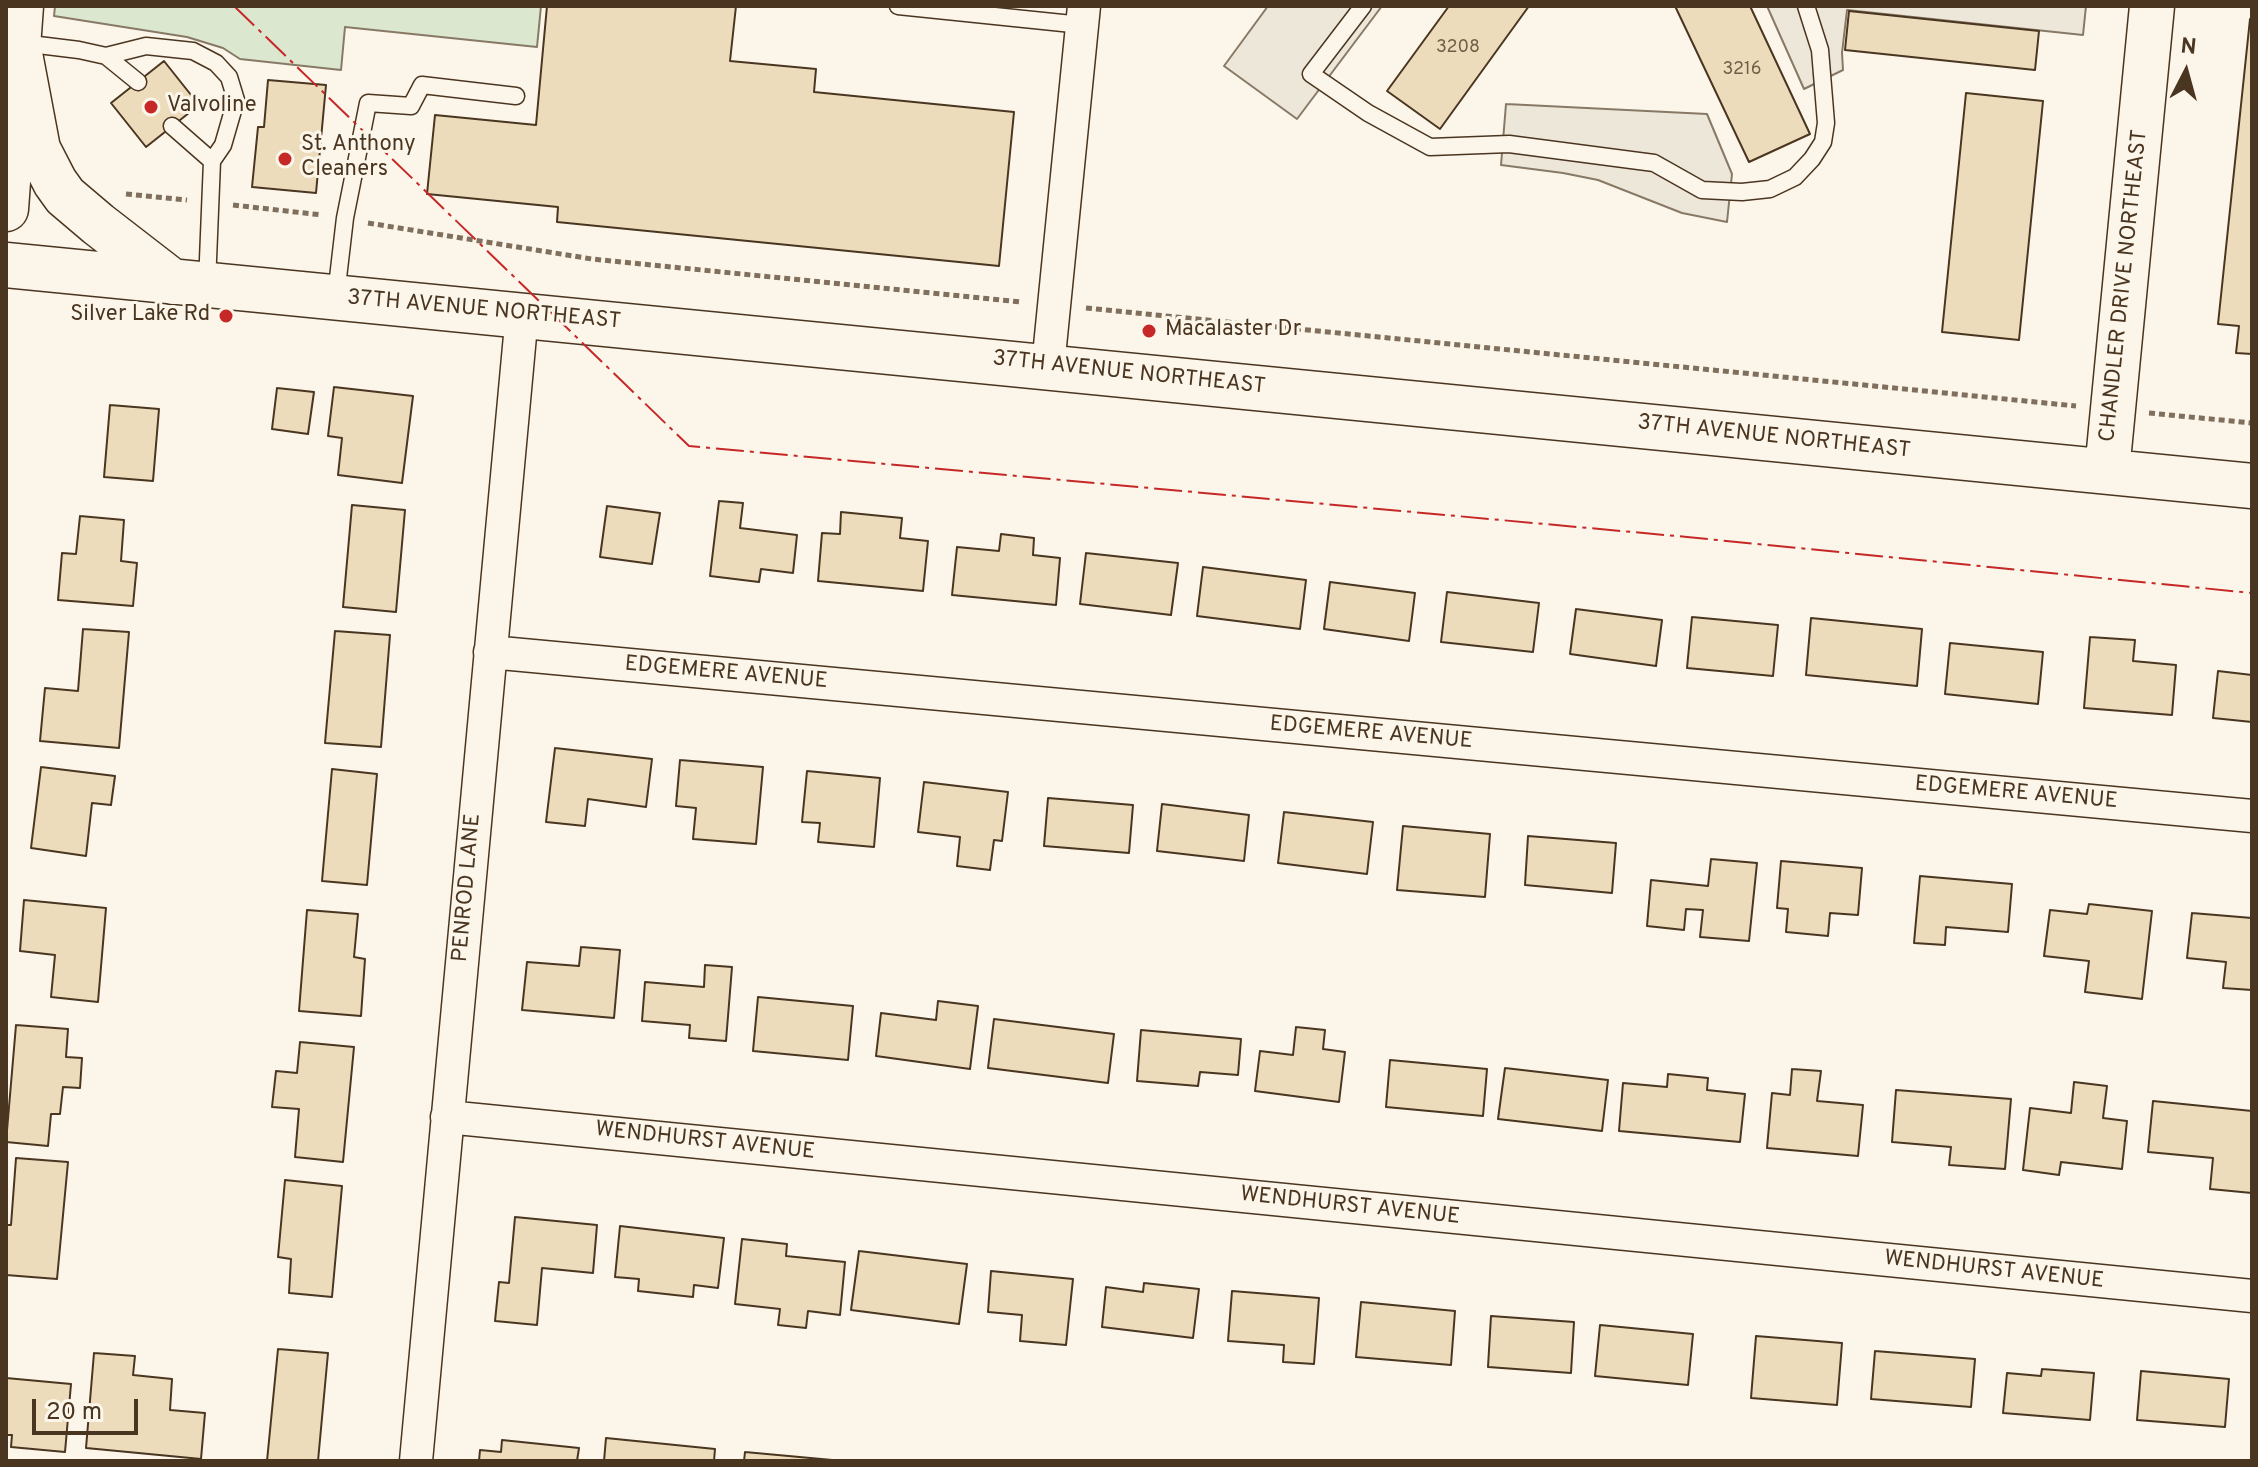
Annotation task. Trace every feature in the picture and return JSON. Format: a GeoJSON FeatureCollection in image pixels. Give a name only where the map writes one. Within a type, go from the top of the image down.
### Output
{"type":"FeatureCollection","features":[{"type":"Feature","properties":{"kind":"main road","name":"CHANDLER DRIVE NORTHEAST"},"geometry":{"type":"LineString","coordinates":[[2107,471],[2152,6]]}},
{"type":"Feature","properties":{"kind":"main road"},"geometry":{"type":"LineString","coordinates":[[6,209],[20,24]]}},
{"type":"Feature","properties":{"kind":"main road"},"geometry":{"type":"LineString","coordinates":[[20,24],[38,149],[55,182],[65,196],[98,224],[190,283]]}},
{"type":"Feature","properties":{"kind":"main road","name":"37TH AVENUE NORTHEAST"},"geometry":{"type":"LineString","coordinates":[[6,265],[2252,486]]}},
{"type":"Feature","properties":{"kind":"street"},"geometry":{"type":"LineString","coordinates":[[1048,366],[1083,16]]}},
{"type":"Feature","properties":{"kind":"street","name":"PENROD LANE"},"geometry":{"type":"LineString","coordinates":[[416,1461],[522,314]]}},
{"type":"Feature","properties":{"kind":"street","name":"EDGEMERE AVENUE"},"geometry":{"type":"LineString","coordinates":[[490,652],[2252,816]]}},
{"type":"Feature","properties":{"kind":"street","name":"WENDHURST AVENUE"},"geometry":{"type":"LineString","coordinates":[[447,1117],[2252,1296]]}},
{"type":"Feature","properties":{"kind":"lane"},"geometry":{"type":"LineString","coordinates":[[898,6],[1083,16]]}},
{"type":"Feature","properties":{"kind":"lane"},"geometry":{"type":"LineString","coordinates":[[1363,6],[1311,74],[1368,113],[1430,147],[1509,144],[1654,163],[1702,190],[1742,192],[1770,189],[1795,177],[1823,142],[1826,123],[1820,50],[1806,6]]}},
{"type":"Feature","properties":{"kind":"lane"},"geometry":{"type":"LineString","coordinates":[[20,24],[79,50],[106,56],[138,82]]}},
{"type":"Feature","properties":{"kind":"lane"},"geometry":{"type":"LineString","coordinates":[[106,56],[146,46],[193,51],[216,63],[229,77],[236,100],[223,145],[212,161],[212,203],[190,283]]}},
{"type":"Feature","properties":{"kind":"lane"},"geometry":{"type":"LineString","coordinates":[[336,297],[345,218],[368,103],[411,106],[422,85],[516,96]]}},
{"type":"Feature","properties":{"kind":"lane"},"geometry":{"type":"LineString","coordinates":[[172,126],[212,161]]}},
{"type":"Feature","properties":{"kind":"path"},"geometry":{"type":"LineString","coordinates":[[124,193],[345,218],[592,259],[1005,301]]}},
{"type":"Feature","properties":{"kind":"path"},"geometry":{"type":"LineString","coordinates":[[1091,309],[2063,405]]}},
{"type":"Feature","properties":{"kind":"path"},"geometry":{"type":"LineString","coordinates":[[2160,415],[2252,423]]}},
{"type":"Feature","properties":{"kind":"green space"},"geometry":{"type":"Polygon","coordinates":[[[55,6],[541,6],[537,47],[345,27],[341,70],[240,59],[223,48],[187,37],[54,16],[55,6]]]}},
{"type":"Feature","properties":{"kind":"shaded area"},"geometry":{"type":"Polygon","coordinates":[[[1268,6],[1382,6],[1297,119],[1224,66],[1268,6]]]}},
{"type":"Feature","properties":{"kind":"shaded area"},"geometry":{"type":"Polygon","coordinates":[[[1767,6],[2086,6],[2083,35],[1847,10],[1843,70],[1804,89],[1767,6]]]}},
{"type":"Feature","properties":{"kind":"shaded area"},"geometry":{"type":"Polygon","coordinates":[[[1506,104],[1707,114],[1732,174],[1727,222],[1682,213],[1598,180],[1501,165],[1506,104]]]}},
{"type":"Feature","properties":{"kind":"building"},"geometry":{"type":"Polygon","coordinates":[[[547,6],[736,6],[730,61],[816,69],[814,92],[1014,112],[999,266],[557,222],[558,207],[427,194],[435,115],[536,125],[547,6]]]}},
{"type":"Feature","properties":{"kind":"building"},"geometry":{"type":"Polygon","coordinates":[[[1449,6],[1529,6],[1440,129],[1387,91],[1449,6]]]}},
{"type":"Feature","properties":{"kind":"building"},"geometry":{"type":"Polygon","coordinates":[[[1675,6],[1750,6],[1810,134],[1749,162],[1675,6]]]}},
{"type":"Feature","properties":{"kind":"building"},"geometry":{"type":"Polygon","coordinates":[[[1849,11],[2039,31],[2035,70],[1845,50],[1849,11]]]}},
{"type":"Feature","properties":{"kind":"building"},"geometry":{"type":"Polygon","coordinates":[[[2250,19],[2252,354],[2236,353],[2239,326],[2218,324],[2250,19]]]}},
{"type":"Feature","properties":{"kind":"building"},"geometry":{"type":"Polygon","coordinates":[[[164,61],[199,105],[146,147],[111,103],[164,61]]]}},
{"type":"Feature","properties":{"kind":"building"},"geometry":{"type":"Polygon","coordinates":[[[268,80],[326,85],[316,193],[252,187],[258,127],[264,127],[268,80]]]}},
{"type":"Feature","properties":{"kind":"building"},"geometry":{"type":"Polygon","coordinates":[[[1966,93],[2043,101],[2019,340],[1942,332],[1966,93]]]}},
{"type":"Feature","properties":{"kind":"building"},"geometry":{"type":"Polygon","coordinates":[[[334,387],[413,396],[402,483],[338,475],[342,438],[328,436],[334,387]]]}},
{"type":"Feature","properties":{"kind":"building"},"geometry":{"type":"Polygon","coordinates":[[[277,388],[314,392],[308,434],[272,429],[277,388]]]}},
{"type":"Feature","properties":{"kind":"building"},"geometry":{"type":"Polygon","coordinates":[[[110,405],[159,409],[153,481],[104,477],[110,405]]]}},
{"type":"Feature","properties":{"kind":"building"},"geometry":{"type":"Polygon","coordinates":[[[719,501],[743,503],[740,528],[797,535],[793,573],[761,569],[759,582],[710,576],[719,501]]]}},
{"type":"Feature","properties":{"kind":"building"},"geometry":{"type":"Polygon","coordinates":[[[352,505],[405,510],[396,612],[343,607],[352,505]]]}},
{"type":"Feature","properties":{"kind":"building"},"geometry":{"type":"Polygon","coordinates":[[[607,506],[660,513],[652,564],[600,557],[607,506]]]}},
{"type":"Feature","properties":{"kind":"building"},"geometry":{"type":"Polygon","coordinates":[[[841,512],[902,518],[900,538],[928,541],[923,591],[818,581],[822,533],[840,534],[841,512]]]}},
{"type":"Feature","properties":{"kind":"building"},"geometry":{"type":"Polygon","coordinates":[[[80,516],[124,520],[121,561],[137,563],[133,606],[58,600],[62,553],[76,554],[80,516]]]}},
{"type":"Feature","properties":{"kind":"building"},"geometry":{"type":"Polygon","coordinates":[[[1001,534],[1034,538],[1033,555],[1060,558],[1056,605],[952,595],[957,547],[999,551],[1001,534]]]}},
{"type":"Feature","properties":{"kind":"building"},"geometry":{"type":"Polygon","coordinates":[[[1086,553],[1178,563],[1171,615],[1080,604],[1086,553]]]}},
{"type":"Feature","properties":{"kind":"building"},"geometry":{"type":"Polygon","coordinates":[[[1203,567],[1306,580],[1300,629],[1197,616],[1203,567]]]}},
{"type":"Feature","properties":{"kind":"building"},"geometry":{"type":"Polygon","coordinates":[[[1330,582],[1415,593],[1409,641],[1324,629],[1330,582]]]}},
{"type":"Feature","properties":{"kind":"building"},"geometry":{"type":"Polygon","coordinates":[[[1447,592],[1539,603],[1533,652],[1441,642],[1447,592]]]}},
{"type":"Feature","properties":{"kind":"building"},"geometry":{"type":"Polygon","coordinates":[[[1576,609],[1662,620],[1656,666],[1570,654],[1576,609]]]}},
{"type":"Feature","properties":{"kind":"building"},"geometry":{"type":"Polygon","coordinates":[[[1692,617],[1778,625],[1773,676],[1687,668],[1692,617]]]}},
{"type":"Feature","properties":{"kind":"building"},"geometry":{"type":"Polygon","coordinates":[[[1811,618],[1922,629],[1917,686],[1806,675],[1811,618]]]}},
{"type":"Feature","properties":{"kind":"building"},"geometry":{"type":"Polygon","coordinates":[[[83,629],[129,632],[119,748],[40,741],[45,688],[78,691],[83,629]]]}},
{"type":"Feature","properties":{"kind":"building"},"geometry":{"type":"Polygon","coordinates":[[[335,631],[390,635],[381,747],[325,743],[335,631]]]}},
{"type":"Feature","properties":{"kind":"building"},"geometry":{"type":"Polygon","coordinates":[[[2090,637],[2135,640],[2133,661],[2176,665],[2172,715],[2084,708],[2090,637]]]}},
{"type":"Feature","properties":{"kind":"building"},"geometry":{"type":"Polygon","coordinates":[[[1950,643],[2043,652],[2038,704],[1945,694],[1950,643]]]}},
{"type":"Feature","properties":{"kind":"building"},"geometry":{"type":"Polygon","coordinates":[[[2218,671],[2252,675],[2252,722],[2213,718],[2218,671]]]}},
{"type":"Feature","properties":{"kind":"building"},"geometry":{"type":"Polygon","coordinates":[[[555,748],[652,759],[646,807],[588,799],[585,826],[546,822],[555,748]]]}},
{"type":"Feature","properties":{"kind":"building"},"geometry":{"type":"Polygon","coordinates":[[[680,760],[763,767],[756,844],[693,839],[696,808],[676,806],[680,760]]]}},
{"type":"Feature","properties":{"kind":"building"},"geometry":{"type":"Polygon","coordinates":[[[41,767],[115,776],[111,805],[92,803],[86,856],[31,848],[41,767]]]}},
{"type":"Feature","properties":{"kind":"building"},"geometry":{"type":"Polygon","coordinates":[[[332,769],[377,774],[367,885],[322,881],[332,769]]]}},
{"type":"Feature","properties":{"kind":"building"},"geometry":{"type":"Polygon","coordinates":[[[807,771],[880,778],[874,847],[818,842],[820,823],[802,822],[807,771]]]}},
{"type":"Feature","properties":{"kind":"building"},"geometry":{"type":"Polygon","coordinates":[[[924,782],[1008,792],[1002,841],[994,840],[990,870],[957,866],[960,837],[918,832],[924,782]]]}},
{"type":"Feature","properties":{"kind":"building"},"geometry":{"type":"Polygon","coordinates":[[[1048,798],[1133,805],[1129,853],[1044,846],[1048,798]]]}},
{"type":"Feature","properties":{"kind":"building"},"geometry":{"type":"Polygon","coordinates":[[[1162,804],[1249,815],[1244,861],[1157,851],[1162,804]]]}},
{"type":"Feature","properties":{"kind":"building"},"geometry":{"type":"Polygon","coordinates":[[[1284,812],[1373,822],[1367,874],[1278,863],[1284,812]]]}},
{"type":"Feature","properties":{"kind":"building"},"geometry":{"type":"Polygon","coordinates":[[[1403,826],[1490,834],[1485,897],[1397,890],[1403,826]]]}},
{"type":"Feature","properties":{"kind":"building"},"geometry":{"type":"Polygon","coordinates":[[[1528,836],[1616,843],[1612,893],[1525,885],[1528,836]]]}},
{"type":"Feature","properties":{"kind":"building"},"geometry":{"type":"Polygon","coordinates":[[[1711,859],[1757,863],[1749,941],[1700,937],[1703,910],[1686,909],[1684,930],[1647,926],[1651,880],[1708,886],[1711,859]]]}},
{"type":"Feature","properties":{"kind":"building"},"geometry":{"type":"Polygon","coordinates":[[[1781,861],[1862,868],[1858,915],[1830,913],[1828,936],[1786,932],[1788,909],[1777,908],[1781,861]]]}},
{"type":"Feature","properties":{"kind":"building"},"geometry":{"type":"Polygon","coordinates":[[[1920,876],[2012,884],[2008,932],[1946,927],[1945,945],[1914,943],[1920,876]]]}},
{"type":"Feature","properties":{"kind":"building"},"geometry":{"type":"Polygon","coordinates":[[[24,900],[106,908],[98,1002],[51,997],[55,955],[20,951],[24,900]]]}},
{"type":"Feature","properties":{"kind":"building"},"geometry":{"type":"Polygon","coordinates":[[[2089,904],[2152,911],[2142,999],[2085,992],[2089,961],[2044,956],[2050,910],[2087,914],[2089,904]]]}},
{"type":"Feature","properties":{"kind":"building"},"geometry":{"type":"Polygon","coordinates":[[[307,910],[358,914],[354,957],[365,959],[361,1016],[299,1011],[307,910]]]}},
{"type":"Feature","properties":{"kind":"building"},"geometry":{"type":"Polygon","coordinates":[[[2192,913],[2252,918],[2252,990],[2223,988],[2226,962],[2187,958],[2192,913]]]}},
{"type":"Feature","properties":{"kind":"building"},"geometry":{"type":"Polygon","coordinates":[[[581,947],[620,950],[614,1018],[522,1010],[527,962],[579,966],[581,947]]]}},
{"type":"Feature","properties":{"kind":"building"},"geometry":{"type":"Polygon","coordinates":[[[705,965],[732,967],[726,1041],[689,1038],[690,1025],[642,1021],[645,982],[704,987],[705,965]]]}},
{"type":"Feature","properties":{"kind":"building"},"geometry":{"type":"Polygon","coordinates":[[[758,997],[853,1006],[848,1060],[753,1051],[758,997]]]}},
{"type":"Feature","properties":{"kind":"building"},"geometry":{"type":"Polygon","coordinates":[[[938,1001],[978,1006],[970,1069],[876,1056],[881,1013],[936,1020],[938,1001]]]}},
{"type":"Feature","properties":{"kind":"building"},"geometry":{"type":"Polygon","coordinates":[[[994,1019],[1114,1034],[1108,1083],[988,1068],[994,1019]]]}},
{"type":"Feature","properties":{"kind":"building"},"geometry":{"type":"Polygon","coordinates":[[[16,1025],[68,1029],[66,1057],[82,1058],[80,1088],[63,1087],[60,1114],[51,1114],[48,1146],[6,1142],[16,1025]]]}},
{"type":"Feature","properties":{"kind":"building"},"geometry":{"type":"Polygon","coordinates":[[[1296,1027],[1325,1030],[1323,1049],[1345,1052],[1339,1102],[1255,1091],[1260,1051],[1293,1055],[1296,1027]]]}},
{"type":"Feature","properties":{"kind":"building"},"geometry":{"type":"Polygon","coordinates":[[[1141,1030],[1241,1039],[1238,1075],[1200,1072],[1198,1086],[1137,1081],[1141,1030]]]}},
{"type":"Feature","properties":{"kind":"building"},"geometry":{"type":"Polygon","coordinates":[[[300,1042],[354,1047],[343,1162],[295,1157],[299,1109],[272,1107],[276,1071],[297,1073],[300,1042]]]}},
{"type":"Feature","properties":{"kind":"building"},"geometry":{"type":"Polygon","coordinates":[[[1390,1060],[1487,1069],[1483,1116],[1386,1107],[1390,1060]]]}},
{"type":"Feature","properties":{"kind":"building"},"geometry":{"type":"Polygon","coordinates":[[[1505,1068],[1608,1080],[1602,1131],[1498,1119],[1505,1068]]]}},
{"type":"Feature","properties":{"kind":"building"},"geometry":{"type":"Polygon","coordinates":[[[1792,1069],[1821,1071],[1817,1101],[1863,1105],[1858,1156],[1767,1148],[1772,1093],[1790,1095],[1792,1069]]]}},
{"type":"Feature","properties":{"kind":"building"},"geometry":{"type":"Polygon","coordinates":[[[1668,1074],[1708,1078],[1707,1090],[1745,1094],[1740,1142],[1619,1131],[1623,1083],[1667,1087],[1668,1074]]]}},
{"type":"Feature","properties":{"kind":"building"},"geometry":{"type":"Polygon","coordinates":[[[2074,1082],[2107,1086],[2103,1118],[2127,1121],[2122,1169],[2061,1162],[2059,1175],[2023,1170],[2030,1108],[2071,1113],[2074,1082]]]}},
{"type":"Feature","properties":{"kind":"building"},"geometry":{"type":"Polygon","coordinates":[[[1896,1090],[2011,1099],[2005,1169],[1949,1165],[1951,1147],[1892,1142],[1896,1090]]]}},
{"type":"Feature","properties":{"kind":"building"},"geometry":{"type":"Polygon","coordinates":[[[2153,1101],[2252,1111],[2252,1193],[2210,1189],[2213,1158],[2148,1152],[2153,1101]]]}},
{"type":"Feature","properties":{"kind":"building"},"geometry":{"type":"Polygon","coordinates":[[[16,1158],[68,1162],[57,1279],[6,1275],[6,1225],[11,1225],[16,1158]]]}},
{"type":"Feature","properties":{"kind":"building"},"geometry":{"type":"Polygon","coordinates":[[[285,1180],[342,1186],[332,1297],[289,1293],[291,1259],[278,1257],[285,1180]]]}},
{"type":"Feature","properties":{"kind":"building"},"geometry":{"type":"Polygon","coordinates":[[[515,1217],[597,1225],[593,1273],[542,1268],[537,1325],[495,1321],[499,1282],[509,1283],[515,1217]]]}},
{"type":"Feature","properties":{"kind":"building"},"geometry":{"type":"Polygon","coordinates":[[[620,1226],[724,1238],[718,1288],[694,1285],[693,1297],[638,1291],[639,1279],[615,1277],[620,1226]]]}},
{"type":"Feature","properties":{"kind":"building"},"geometry":{"type":"Polygon","coordinates":[[[742,1239],[787,1244],[786,1256],[845,1262],[840,1315],[808,1311],[806,1328],[778,1325],[780,1309],[735,1304],[742,1239]]]}},
{"type":"Feature","properties":{"kind":"building"},"geometry":{"type":"Polygon","coordinates":[[[859,1251],[967,1264],[959,1324],[851,1310],[859,1251]]]}},
{"type":"Feature","properties":{"kind":"building"},"geometry":{"type":"Polygon","coordinates":[[[991,1271],[1073,1279],[1066,1345],[1020,1341],[1022,1315],[988,1312],[991,1271]]]}},
{"type":"Feature","properties":{"kind":"building"},"geometry":{"type":"Polygon","coordinates":[[[1144,1283],[1199,1289],[1193,1338],[1102,1327],[1106,1287],[1143,1292],[1144,1283]]]}},
{"type":"Feature","properties":{"kind":"building"},"geometry":{"type":"Polygon","coordinates":[[[1232,1291],[1319,1298],[1314,1364],[1283,1362],[1284,1345],[1228,1341],[1232,1291]]]}},
{"type":"Feature","properties":{"kind":"building"},"geometry":{"type":"Polygon","coordinates":[[[1361,1302],[1455,1311],[1451,1365],[1356,1357],[1361,1302]]]}},
{"type":"Feature","properties":{"kind":"building"},"geometry":{"type":"Polygon","coordinates":[[[1491,1316],[1574,1322],[1571,1373],[1488,1367],[1491,1316]]]}},
{"type":"Feature","properties":{"kind":"building"},"geometry":{"type":"Polygon","coordinates":[[[1600,1325],[1693,1334],[1688,1385],[1595,1376],[1600,1325]]]}},
{"type":"Feature","properties":{"kind":"building"},"geometry":{"type":"Polygon","coordinates":[[[1756,1336],[1842,1343],[1837,1405],[1751,1398],[1756,1336]]]}},
{"type":"Feature","properties":{"kind":"building"},"geometry":{"type":"Polygon","coordinates":[[[278,1349],[328,1353],[318,1461],[267,1461],[278,1349]]]}},
{"type":"Feature","properties":{"kind":"building"},"geometry":{"type":"Polygon","coordinates":[[[1875,1351],[1975,1359],[1971,1407],[1871,1399],[1875,1351]]]}},
{"type":"Feature","properties":{"kind":"building"},"geometry":{"type":"Polygon","coordinates":[[[94,1353],[135,1356],[133,1375],[172,1379],[170,1410],[205,1413],[201,1459],[86,1448],[94,1353]]]}},
{"type":"Feature","properties":{"kind":"building"},"geometry":{"type":"Polygon","coordinates":[[[2042,1369],[2094,1373],[2090,1420],[2003,1413],[2007,1373],[2041,1376],[2042,1369]]]}},
{"type":"Feature","properties":{"kind":"building"},"geometry":{"type":"Polygon","coordinates":[[[2141,1371],[2229,1379],[2225,1427],[2137,1420],[2141,1371]]]}},
{"type":"Feature","properties":{"kind":"building"},"geometry":{"type":"Polygon","coordinates":[[[6,1378],[71,1384],[65,1452],[11,1447],[12,1435],[6,1435],[6,1378]]]}},
{"type":"Feature","properties":{"kind":"building"},"geometry":{"type":"Polygon","coordinates":[[[606,1438],[715,1449],[714,1461],[604,1461],[606,1438]]]}},
{"type":"Feature","properties":{"kind":"building"},"geometry":{"type":"Polygon","coordinates":[[[502,1440],[579,1448],[577,1461],[479,1461],[480,1450],[501,1452],[502,1440]]]}},
{"type":"Feature","properties":{"kind":"building"},"geometry":{"type":"Polygon","coordinates":[[[745,1452],[843,1461],[744,1461],[745,1452]]]}},
{"type":"Feature","properties":{"kind":"power"},"geometry":{"type":"LineString","coordinates":[[234,6],[689,446],[1687,537],[2252,593]]}},
{"type":"Feature","properties":{"kind":"place","name":"Valvoline"},"geometry":{"type":"Point","coordinates":[151,107]}},
{"type":"Feature","properties":{"kind":"place","name":"St. Anthony Cleaners"},"geometry":{"type":"Point","coordinates":[285,159]}},
{"type":"Feature","properties":{"kind":"place","name":"Silver Lake Rd"},"geometry":{"type":"Point","coordinates":[226,316]}},
{"type":"Feature","properties":{"kind":"place","name":"Macalaster Dr"},"geometry":{"type":"Point","coordinates":[1149,331]}}]}
